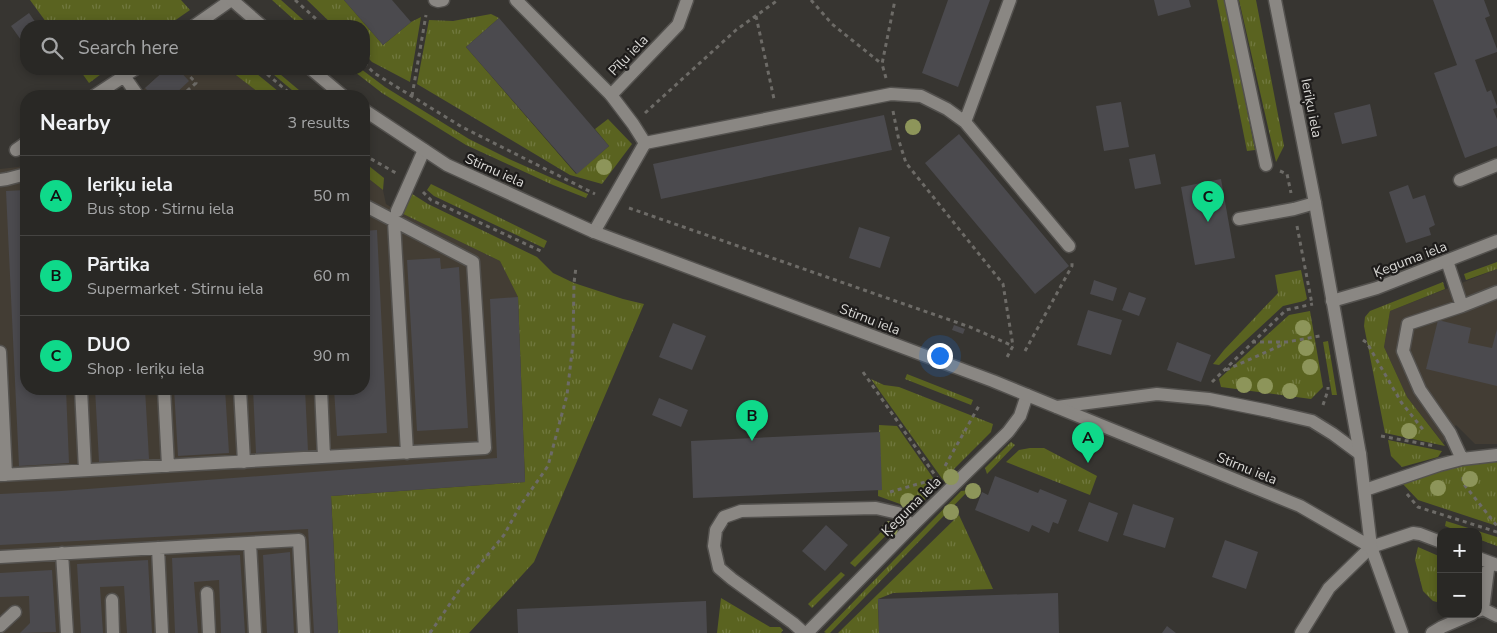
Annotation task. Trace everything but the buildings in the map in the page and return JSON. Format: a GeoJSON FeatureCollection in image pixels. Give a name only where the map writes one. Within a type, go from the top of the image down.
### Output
{"type":"FeatureCollection","features":[{"type":"Feature","properties":{"kind":"street"},"geometry":{"type":"LineString","coordinates":[[203,20],[231,0],[255,20]]}},
{"type":"Feature","properties":{"kind":"street"},"geometry":{"type":"LineString","coordinates":[[435,0],[443,0]]}},
{"type":"Feature","properties":{"kind":"street"},"geometry":{"type":"LineString","coordinates":[[516,0],[611,95]]}},
{"type":"Feature","properties":{"kind":"street","name":"Pīļu iela"},"geometry":{"type":"LineString","coordinates":[[645,143],[611,95],[678,25],[688,0]]}},
{"type":"Feature","properties":{"kind":"street"},"geometry":{"type":"LineString","coordinates":[[965,122],[1010,0]]}},
{"type":"Feature","properties":{"kind":"street"},"geometry":{"type":"LineString","coordinates":[[1231,0],[1266,165]]}},
{"type":"Feature","properties":{"kind":"street","name":"Ieriķu iela"},"geometry":{"type":"LineString","coordinates":[[1275,0],[1315,203],[1360,454],[1371,548],[1402,633]]}},
{"type":"Feature","properties":{"kind":"street"},"geometry":{"type":"LineString","coordinates":[[103,90],[125,75]]}},
{"type":"Feature","properties":{"kind":"street"},"geometry":{"type":"LineString","coordinates":[[130,75],[136,90]]}},
{"type":"Feature","properties":{"kind":"street"},"geometry":{"type":"LineString","coordinates":[[317,75],[336,90]]}},
{"type":"Feature","properties":{"kind":"street"},"geometry":{"type":"LineString","coordinates":[[594,232],[645,143],[891,94],[921,96],[947,109],[965,122],[1069,246]]}},
{"type":"Feature","properties":{"kind":"street","name":"Stirnu iela"},"geometry":{"type":"LineString","coordinates":[[370,114],[447,165],[594,232],[1057,407],[1300,506],[1371,548]]}},
{"type":"Feature","properties":{"kind":"street"},"geometry":{"type":"LineString","coordinates":[[407,453],[396,216],[424,150]]}},
{"type":"Feature","properties":{"kind":"street"},"geometry":{"type":"LineString","coordinates":[[1460,180],[1497,165]]}},
{"type":"Feature","properties":{"kind":"street"},"geometry":{"type":"LineString","coordinates":[[0,180],[20,176]]}},
{"type":"Feature","properties":{"kind":"street"},"geometry":{"type":"LineString","coordinates":[[1239,219],[1294,209],[1315,203]]}},
{"type":"Feature","properties":{"kind":"street"},"geometry":{"type":"LineString","coordinates":[[0,352],[3,475],[485,448],[473,262],[396,216],[370,207]]}},
{"type":"Feature","properties":{"kind":"street","name":"Ķeguma iela"},"geometry":{"type":"LineString","coordinates":[[1332,301],[1377,288],[1497,241]]}},
{"type":"Feature","properties":{"kind":"street"},"geometry":{"type":"LineString","coordinates":[[1447,261],[1462,306]]}},
{"type":"Feature","properties":{"kind":"street"},"geometry":{"type":"LineString","coordinates":[[1462,459],[1450,434],[1420,390],[1403,351],[1408,324],[1497,292]]}},
{"type":"Feature","properties":{"kind":"street"},"geometry":{"type":"LineString","coordinates":[[1057,407],[1157,394],[1209,399],[1312,421],[1360,454]]}},
{"type":"Feature","properties":{"kind":"street"},"geometry":{"type":"LineString","coordinates":[[81,395],[85,470]]}},
{"type":"Feature","properties":{"kind":"street"},"geometry":{"type":"LineString","coordinates":[[164,395],[168,466]]}},
{"type":"Feature","properties":{"kind":"street"},"geometry":{"type":"LineString","coordinates":[[240,395],[244,462]]}},
{"type":"Feature","properties":{"kind":"street"},"geometry":{"type":"LineString","coordinates":[[321,395],[324,457]]}},
{"type":"Feature","properties":{"kind":"street","name":"Ķeguma iela"},"geometry":{"type":"LineString","coordinates":[[810,632],[912,526],[1008,432],[1020,416],[1027,395]]}},
{"type":"Feature","properties":{"kind":"street"},"geometry":{"type":"LineString","coordinates":[[1365,490],[1440,464],[1462,459],[1497,455]]}},
{"type":"Feature","properties":{"kind":"street"},"geometry":{"type":"LineString","coordinates":[[810,632],[793,623],[719,568],[714,546],[716,530],[724,517],[741,512],[876,508],[898,513],[912,526]]}},
{"type":"Feature","properties":{"kind":"street"},"geometry":{"type":"LineString","coordinates":[[1300,633],[1329,588],[1371,548],[1413,533],[1437,540]]}},
{"type":"Feature","properties":{"kind":"street"},"geometry":{"type":"LineString","coordinates":[[0,557],[299,540],[304,633]]}},
{"type":"Feature","properties":{"kind":"street"},"geometry":{"type":"LineString","coordinates":[[250,543],[255,633]]}},
{"type":"Feature","properties":{"kind":"street"},"geometry":{"type":"LineString","coordinates":[[158,548],[162,633]]}},
{"type":"Feature","properties":{"kind":"street"},"geometry":{"type":"LineString","coordinates":[[62,553],[67,633]]}},
{"type":"Feature","properties":{"kind":"street"},"geometry":{"type":"LineString","coordinates":[[1482,592],[1488,562]]}},
{"type":"Feature","properties":{"kind":"street"},"geometry":{"type":"LineString","coordinates":[[207,593],[209,633]]}},
{"type":"Feature","properties":{"kind":"street"},"geometry":{"type":"LineString","coordinates":[[112,600],[113,633]]}},
{"type":"Feature","properties":{"kind":"street"},"geometry":{"type":"LineString","coordinates":[[0,626],[15,612]]}},
{"type":"Feature","properties":{"kind":"street"},"geometry":{"type":"LineString","coordinates":[[1482,613],[1497,616]]}},
{"type":"Feature","properties":{"kind":"street"},"geometry":{"type":"LineString","coordinates":[[1432,633],[1464,618]]}},
{"type":"Feature","properties":{"kind":"path"},"geometry":{"type":"LineString","coordinates":[[295,0],[317,20]]}},
{"type":"Feature","properties":{"kind":"path"},"geometry":{"type":"LineString","coordinates":[[633,124],[736,30],[778,0]]}},
{"type":"Feature","properties":{"kind":"path"},"geometry":{"type":"LineString","coordinates":[[811,0],[832,24],[882,64],[895,0]]}},
{"type":"Feature","properties":{"kind":"path"},"geometry":{"type":"LineString","coordinates":[[412,96],[426,14]]}},
{"type":"Feature","properties":{"kind":"path"},"geometry":{"type":"LineString","coordinates":[[756,16],[778,117]]}},
{"type":"Feature","properties":{"kind":"path"},"geometry":{"type":"LineString","coordinates":[[370,69],[462,127],[611,202],[970,327],[1013,346]]}},
{"type":"Feature","properties":{"kind":"path"},"geometry":{"type":"LineString","coordinates":[[188,90],[196,83],[189,75]]}},
{"type":"Feature","properties":{"kind":"path"},"geometry":{"type":"LineString","coordinates":[[268,75],[286,90]]}},
{"type":"Feature","properties":{"kind":"path"},"geometry":{"type":"LineString","coordinates":[[891,94],[899,141],[906,163],[1003,284],[1013,346],[1006,359]]}},
{"type":"Feature","properties":{"kind":"path"},"geometry":{"type":"LineString","coordinates":[[370,158],[410,180],[431,200],[544,252]]}},
{"type":"Feature","properties":{"kind":"path"},"geometry":{"type":"LineString","coordinates":[[1025,351],[1072,266],[1069,246]]}},
{"type":"Feature","properties":{"kind":"path"},"geometry":{"type":"LineString","coordinates":[[430,633],[462,586],[504,535],[520,506],[548,466],[567,395],[573,343],[576,267]]}},
{"type":"Feature","properties":{"kind":"path"},"geometry":{"type":"LineString","coordinates":[[1210,383],[1286,310],[1312,304],[1306,270]]}},
{"type":"Feature","properties":{"kind":"path"},"geometry":{"type":"LineString","coordinates":[[1252,342],[1287,342],[1320,335],[1321,344]]}},
{"type":"Feature","properties":{"kind":"path"},"geometry":{"type":"LineString","coordinates":[[1363,340],[1367,343],[1401,402],[1429,437]]}},
{"type":"Feature","properties":{"kind":"path"},"geometry":{"type":"LineString","coordinates":[[1223,371],[1287,342]]}},
{"type":"Feature","properties":{"kind":"path"},"geometry":{"type":"LineString","coordinates":[[863,372],[938,478],[949,489]]}},
{"type":"Feature","properties":{"kind":"path"},"geometry":{"type":"LineString","coordinates":[[1324,405],[1328,390],[1327,381]]}},
{"type":"Feature","properties":{"kind":"path"},"geometry":{"type":"LineString","coordinates":[[932,485],[938,478],[980,404]]}},
{"type":"Feature","properties":{"kind":"path"},"geometry":{"type":"LineString","coordinates":[[1381,436],[1438,447],[1435,444]]}},
{"type":"Feature","properties":{"kind":"path"},"geometry":{"type":"LineString","coordinates":[[1462,459],[1463,483],[1497,526]]}},
{"type":"Feature","properties":{"kind":"path"},"geometry":{"type":"LineString","coordinates":[[876,508],[886,493],[938,478]]}},
{"type":"Feature","properties":{"kind":"path"},"geometry":{"type":"LineString","coordinates":[[1394,480],[1418,507],[1497,532]]}},
{"type":"Feature","properties":{"kind":"shaded area"},"geometry":{"type":"Polygon","coordinates":[[[159,75],[236,75],[255,90],[143,90],[159,75]]]}},
{"type":"Feature","properties":{"kind":"shaded area"},"geometry":{"type":"Polygon","coordinates":[[[20,166],[20,395],[370,395],[370,180],[383,190],[386,204],[397,211],[500,261],[518,297],[525,482],[331,496],[338,633],[0,633],[0,169],[20,166]]]}},
{"type":"Feature","properties":{"kind":"shaded area"},"geometry":{"type":"Polygon","coordinates":[[[1497,269],[1497,444],[1475,444],[1456,425],[1443,443],[1407,397],[1384,347],[1390,311],[1497,269]]]}},
{"type":"Feature","properties":{"kind":"green space"},"geometry":{"type":"Polygon","coordinates":[[[30,0],[181,0],[190,10],[176,20],[45,20],[30,0]]]}},
{"type":"Feature","properties":{"kind":"green space"},"geometry":{"type":"Polygon","coordinates":[[[272,0],[281,0],[303,20],[294,20],[272,0]]]}},
{"type":"Feature","properties":{"kind":"green space"},"geometry":{"type":"Polygon","coordinates":[[[307,0],[344,0],[361,20],[328,20],[307,0]]]}},
{"type":"Feature","properties":{"kind":"green space"},"geometry":{"type":"Polygon","coordinates":[[[1217,0],[1225,0],[1255,150],[1247,151],[1217,0]]]}},
{"type":"Feature","properties":{"kind":"green space"},"geometry":{"type":"Polygon","coordinates":[[[1239,0],[1256,0],[1284,146],[1276,162],[1239,0]]]}},
{"type":"Feature","properties":{"kind":"green space"},"geometry":{"type":"Polygon","coordinates":[[[491,14],[499,18],[466,47],[576,174],[609,146],[595,129],[608,119],[632,144],[602,184],[570,175],[417,84],[429,20],[453,21],[491,14]]]}},
{"type":"Feature","properties":{"kind":"green space"},"geometry":{"type":"Polygon","coordinates":[[[421,17],[410,82],[370,60],[370,30],[383,45],[411,22],[421,17]]]}},
{"type":"Feature","properties":{"kind":"green space"},"geometry":{"type":"Polygon","coordinates":[[[83,75],[100,75],[89,83],[83,75]]]}},
{"type":"Feature","properties":{"kind":"green space"},"geometry":{"type":"Polygon","coordinates":[[[236,75],[258,75],[277,90],[255,90],[236,75]]]}},
{"type":"Feature","properties":{"kind":"green space"},"geometry":{"type":"Polygon","coordinates":[[[274,75],[281,75],[299,90],[292,90],[274,75]]]}},
{"type":"Feature","properties":{"kind":"green space"},"geometry":{"type":"Polygon","coordinates":[[[359,75],[369,75],[469,139],[588,194],[586,198],[466,145],[382,93],[359,75]]]}},
{"type":"Feature","properties":{"kind":"green space"},"geometry":{"type":"Polygon","coordinates":[[[370,167],[384,178],[383,190],[370,180],[370,167]]]}},
{"type":"Feature","properties":{"kind":"green space"},"geometry":{"type":"Polygon","coordinates":[[[431,184],[547,241],[544,248],[434,196],[427,190],[431,184]]]}},
{"type":"Feature","properties":{"kind":"green space"},"geometry":{"type":"Polygon","coordinates":[[[406,190],[428,204],[537,257],[553,273],[574,283],[644,304],[534,562],[469,633],[338,633],[331,496],[525,482],[518,297],[500,261],[397,211],[406,190]]]}},
{"type":"Feature","properties":{"kind":"green space"},"geometry":{"type":"Polygon","coordinates":[[[1497,262],[1497,269],[1466,280],[1464,274],[1497,262]]]}},
{"type":"Feature","properties":{"kind":"green space"},"geometry":{"type":"Polygon","coordinates":[[[1301,270],[1307,299],[1283,306],[1219,365],[1213,364],[1278,293],[1275,275],[1301,270]]]}},
{"type":"Feature","properties":{"kind":"green space"},"geometry":{"type":"Polygon","coordinates":[[[1443,282],[1445,289],[1390,311],[1384,347],[1407,397],[1445,446],[1385,433],[1364,326],[1365,317],[1370,311],[1443,282]]]}},
{"type":"Feature","properties":{"kind":"green space"},"geometry":{"type":"Polygon","coordinates":[[[1310,311],[1323,387],[1311,399],[1221,387],[1219,379],[1289,315],[1310,311]]]}},
{"type":"Feature","properties":{"kind":"green space"},"geometry":{"type":"Polygon","coordinates":[[[1328,341],[1337,395],[1332,395],[1323,342],[1328,341]]]}},
{"type":"Feature","properties":{"kind":"green space"},"geometry":{"type":"Polygon","coordinates":[[[907,374],[973,400],[971,405],[905,379],[907,374]]]}},
{"type":"Feature","properties":{"kind":"green space"},"geometry":{"type":"Polygon","coordinates":[[[871,379],[884,385],[899,387],[993,424],[991,432],[943,480],[871,379]]]}},
{"type":"Feature","properties":{"kind":"green space"},"geometry":{"type":"Polygon","coordinates":[[[879,425],[897,426],[938,485],[912,514],[900,504],[878,496],[879,425]]]}},
{"type":"Feature","properties":{"kind":"green space"},"geometry":{"type":"Polygon","coordinates":[[[1388,440],[1442,451],[1438,457],[1402,467],[1391,456],[1388,440]]]}},
{"type":"Feature","properties":{"kind":"green space"},"geometry":{"type":"Polygon","coordinates":[[[1011,442],[1015,445],[987,474],[985,468],[1011,442]]]}},
{"type":"Feature","properties":{"kind":"green space"},"geometry":{"type":"Polygon","coordinates":[[[1044,448],[1097,476],[1090,495],[1006,462],[1019,450],[1044,448]]]}},
{"type":"Feature","properties":{"kind":"green space"},"geometry":{"type":"Polygon","coordinates":[[[1497,460],[1497,526],[1418,500],[1401,482],[1445,469],[1497,460]]]}},
{"type":"Feature","properties":{"kind":"green space"},"geometry":{"type":"Polygon","coordinates":[[[969,490],[830,633],[824,632],[961,491],[969,490]]]}},
{"type":"Feature","properties":{"kind":"green space"},"geometry":{"type":"Polygon","coordinates":[[[959,515],[993,589],[893,593],[878,599],[879,633],[838,633],[959,515]]]}},
{"type":"Feature","properties":{"kind":"green space"},"geometry":{"type":"Polygon","coordinates":[[[1446,521],[1468,528],[1450,528],[1445,526],[1446,521]]]}},
{"type":"Feature","properties":{"kind":"green space"},"geometry":{"type":"Polygon","coordinates":[[[890,523],[896,525],[855,567],[850,563],[890,523]]]}},
{"type":"Feature","properties":{"kind":"green space"},"geometry":{"type":"Polygon","coordinates":[[[1482,532],[1497,537],[1497,546],[1482,540],[1482,532]]]}},
{"type":"Feature","properties":{"kind":"green space"},"geometry":{"type":"Polygon","coordinates":[[[1418,547],[1437,555],[1437,602],[1433,601],[1423,591],[1415,560],[1418,547]]]}},
{"type":"Feature","properties":{"kind":"green space"},"geometry":{"type":"Polygon","coordinates":[[[841,572],[845,575],[812,608],[808,604],[841,572]]]}},
{"type":"Feature","properties":{"kind":"green space"},"geometry":{"type":"Polygon","coordinates":[[[721,598],[770,627],[780,627],[783,630],[781,633],[717,633],[721,598]]]}},
{"type":"Feature","properties":{"kind":"place","name":"DUO"},"geometry":{"type":"Point","coordinates":[1208,222]}},
{"type":"Feature","properties":{"kind":"place","name":"Pārtika"},"geometry":{"type":"Point","coordinates":[752,441]}},
{"type":"Feature","properties":{"kind":"place","name":"Ieriķu iela"},"geometry":{"type":"Point","coordinates":[1088,463]}}]}
